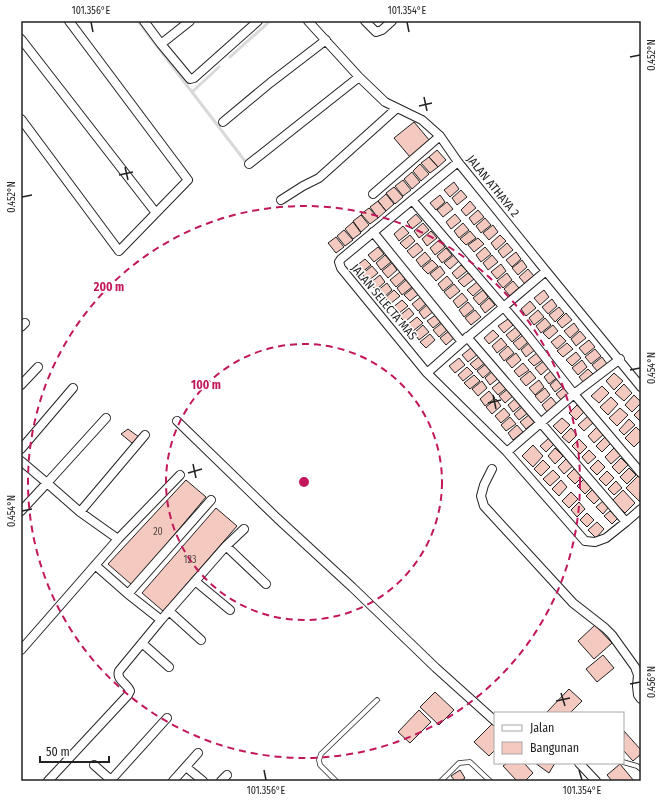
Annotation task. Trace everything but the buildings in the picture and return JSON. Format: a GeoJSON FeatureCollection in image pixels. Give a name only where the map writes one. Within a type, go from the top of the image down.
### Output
{"type":"FeatureCollection","features":[{"type":"Feature","properties":{"kind":"street"},"geometry":{"type":"LineString","coordinates":[[21,119],[119,251],[188,180],[69,21]]}},
{"type":"Feature","properties":{"kind":"street"},"geometry":{"type":"LineString","coordinates":[[144,21],[189,79],[192,79],[253,22]]}},
{"type":"Feature","properties":{"kind":"street"},"geometry":{"type":"LineString","coordinates":[[161,44],[190,21]]}},
{"type":"Feature","properties":{"kind":"street","name":"JALAN ATHAYA 2"},"geometry":{"type":"LineString","coordinates":[[308,21],[359,77],[385,102],[422,120],[440,136],[458,162],[641,386]]}},
{"type":"Feature","properties":{"kind":"street"},"geometry":{"type":"LineString","coordinates":[[365,21],[376,32],[382,30],[392,21]]}},
{"type":"Feature","properties":{"kind":"street"},"geometry":{"type":"LineString","coordinates":[[21,39],[156,213]]}},
{"type":"Feature","properties":{"kind":"street"},"geometry":{"type":"LineString","coordinates":[[223,122],[270,83],[326,40]]}},
{"type":"Feature","properties":{"kind":"street"},"geometry":{"type":"LineString","coordinates":[[249,164],[359,77]]}},
{"type":"Feature","properties":{"kind":"street"},"geometry":{"type":"LineString","coordinates":[[281,200],[319,178],[397,108]]}},
{"type":"Feature","properties":{"kind":"street"},"geometry":{"type":"LineString","coordinates":[[373,194],[440,136]]}},
{"type":"Feature","properties":{"kind":"street","name":"JALAN SELECTA MAS"},"geometry":{"type":"LineString","coordinates":[[458,162],[341,259],[339,265],[427,373],[506,452],[585,541],[595,542],[606,538],[626,522]]}},
{"type":"Feature","properties":{"kind":"street"},"geometry":{"type":"LineString","coordinates":[[412,200],[525,332],[574,394],[641,473]]}},
{"type":"Feature","properties":{"kind":"street"},"geometry":{"type":"LineString","coordinates":[[373,232],[626,522],[641,509]]}},
{"type":"Feature","properties":{"kind":"street"},"geometry":{"type":"LineString","coordinates":[[427,373],[546,271]]}},
{"type":"Feature","properties":{"kind":"street"},"geometry":{"type":"LineString","coordinates":[[506,452],[541,424],[574,394],[620,359]]}},
{"type":"Feature","properties":{"kind":"street"},"geometry":{"type":"LineString","coordinates":[[21,385],[38,367]]}},
{"type":"Feature","properties":{"kind":"street"},"geometry":{"type":"LineString","coordinates":[[21,449],[73,388]]}},
{"type":"Feature","properties":{"kind":"street"},"geometry":{"type":"LineString","coordinates":[[21,511],[106,418]]}},
{"type":"Feature","properties":{"kind":"street"},"geometry":{"type":"LineString","coordinates":[[178,421],[277,518],[352,586],[436,668],[494,721]]}},
{"type":"Feature","properties":{"kind":"street"},"geometry":{"type":"LineString","coordinates":[[80,512],[145,435]]}},
{"type":"Feature","properties":{"kind":"street"},"geometry":{"type":"LineString","coordinates":[[21,461],[80,512],[118,539]]}},
{"type":"Feature","properties":{"kind":"street"},"geometry":{"type":"LineString","coordinates":[[492,468],[481,496],[484,506],[573,603],[612,635],[636,666],[638,675],[638,695],[641,699]]}},
{"type":"Feature","properties":{"kind":"street"},"geometry":{"type":"LineString","coordinates":[[21,650],[118,539],[180,475]]}},
{"type":"Feature","properties":{"kind":"street"},"geometry":{"type":"LineString","coordinates":[[128,594],[211,500]]}},
{"type":"Feature","properties":{"kind":"street"},"geometry":{"type":"LineString","coordinates":[[48,781],[128,695],[130,691],[129,688],[119,678],[118,671],[226,546],[244,529]]}},
{"type":"Feature","properties":{"kind":"street"},"geometry":{"type":"LineString","coordinates":[[226,546],[266,584]]}},
{"type":"Feature","properties":{"kind":"street"},"geometry":{"type":"LineString","coordinates":[[95,565],[161,620]]}},
{"type":"Feature","properties":{"kind":"street"},"geometry":{"type":"LineString","coordinates":[[195,581],[230,610]]}},
{"type":"Feature","properties":{"kind":"street"},"geometry":{"type":"LineString","coordinates":[[169,611],[201,640]]}},
{"type":"Feature","properties":{"kind":"street"},"geometry":{"type":"LineString","coordinates":[[142,643],[169,667]]}},
{"type":"Feature","properties":{"kind":"street"},"geometry":{"type":"LineString","coordinates":[[94,764],[111,781],[167,718]]}},
{"type":"Feature","properties":{"kind":"street"},"geometry":{"type":"LineString","coordinates":[[174,781],[198,753]]}},
{"type":"Feature","properties":{"kind":"street"},"geometry":{"type":"LineString","coordinates":[[580,764],[596,781]]}},
{"type":"Feature","properties":{"kind":"street"},"geometry":{"type":"LineString","coordinates":[[186,766],[203,781]]}},
{"type":"Feature","properties":{"kind":"lane"},"geometry":{"type":"LineString","coordinates":[[336,781],[320,765],[319,760],[322,754],[376,700]]}},
{"type":"Feature","properties":{"kind":"lane"},"geometry":{"type":"LineString","coordinates":[[441,781],[459,763],[470,762],[490,781]]}},
{"type":"Feature","properties":{"kind":"lane"},"geometry":{"type":"LineString","coordinates":[[624,762],[638,766],[641,769]]}},
{"type":"Feature","properties":{"kind":"waterway"},"geometry":{"type":"LineString","coordinates":[[138,21],[192,92],[219,67]]}},
{"type":"Feature","properties":{"kind":"waterway"},"geometry":{"type":"LineString","coordinates":[[230,57],[270,21]]}},
{"type":"Feature","properties":{"kind":"waterway"},"geometry":{"type":"LineString","coordinates":[[192,92],[248,165]]}}]}
